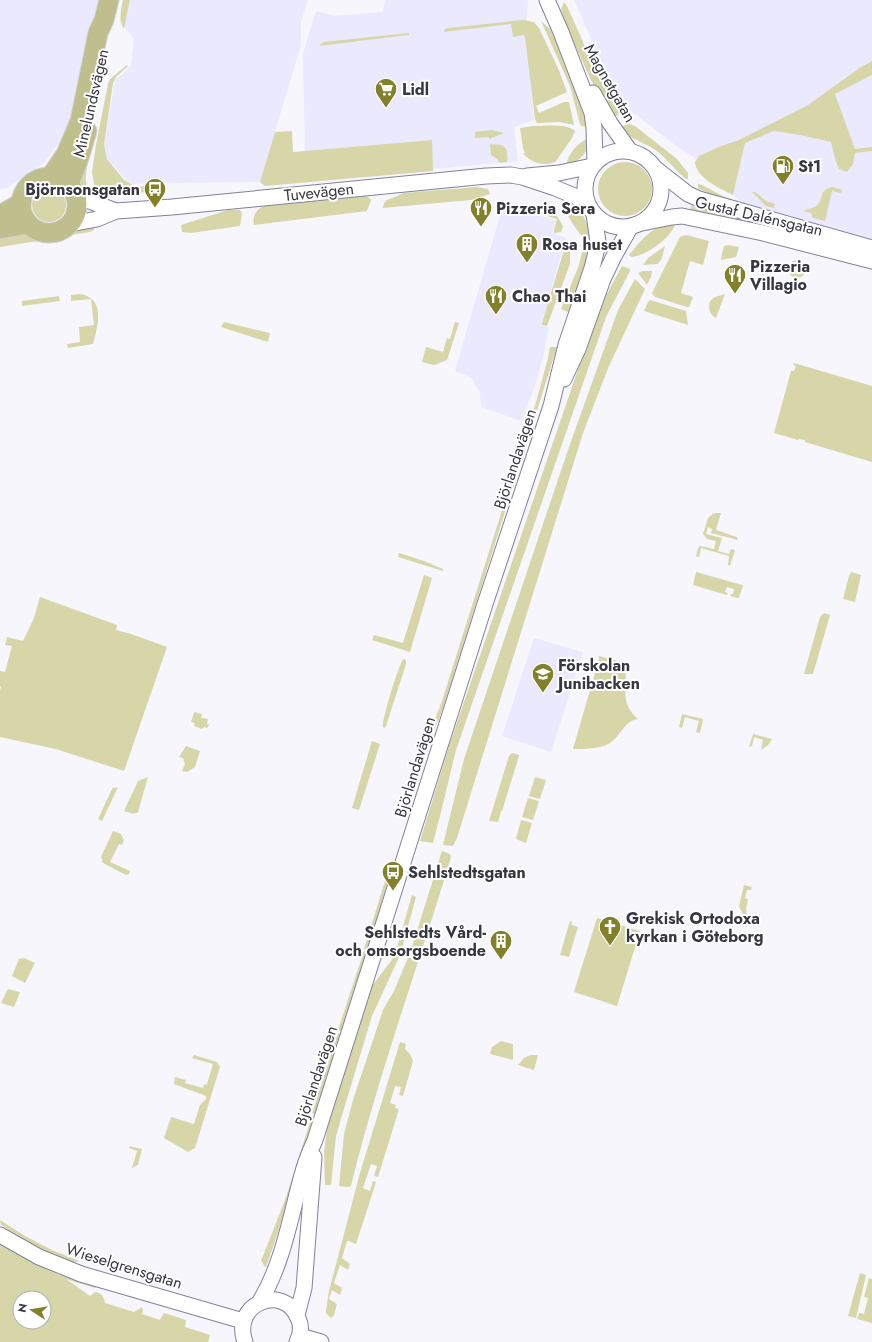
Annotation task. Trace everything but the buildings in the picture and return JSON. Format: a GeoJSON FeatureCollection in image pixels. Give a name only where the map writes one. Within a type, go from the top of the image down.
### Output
{"type":"FeatureCollection","features":[{"type":"Feature","properties":{"kind":"main road","name":"Minelundsvägen"},"geometry":{"type":"LineString","coordinates":[[51,176],[66,154],[80,121],[98,33],[104,20],[109,0]]}},
{"type":"Feature","properties":{"kind":"main road","name":"Minelundsvägen"},"geometry":{"type":"LineString","coordinates":[[72,190],[96,96],[105,48],[106,33],[104,20]]}},
{"type":"Feature","properties":{"kind":"main road","name":"Tuvevägen"},"geometry":{"type":"LineString","coordinates":[[51,176],[60,179],[72,190]]}},
{"type":"Feature","properties":{"kind":"main road"},"geometry":{"type":"LineString","coordinates":[[0,229],[28,224],[22,214],[20,203],[22,195],[29,185],[39,178],[51,176]]}},
{"type":"Feature","properties":{"kind":"main road"},"geometry":{"type":"LineString","coordinates":[[70,224],[77,209],[72,190]]}},
{"type":"Feature","properties":{"kind":"main road"},"geometry":{"type":"LineString","coordinates":[[0,215],[20,203]]}},
{"type":"Feature","properties":{"kind":"main road","name":"Tuvevägen"},"geometry":{"type":"LineString","coordinates":[[28,224],[39,231],[49,233],[62,230],[70,224]]}},
{"type":"Feature","properties":{"kind":"street","name":"Magnetgatan"},"geometry":{"type":"LineString","coordinates":[[547,0],[592,113],[594,128],[593,165]]}},
{"type":"Feature","properties":{"kind":"street","name":"Magnetgatan"},"geometry":{"type":"LineString","coordinates":[[561,32],[610,123],[630,151]]}},
{"type":"Feature","properties":{"kind":"street"},"geometry":{"type":"LineString","coordinates":[[593,165],[609,153],[630,151],[644,157],[655,169]]}},
{"type":"Feature","properties":{"kind":"street","name":"Tuvevägen"},"geometry":{"type":"LineString","coordinates":[[522,177],[559,173],[593,165]]}},
{"type":"Feature","properties":{"kind":"street","name":"Björlandavägen"},"geometry":{"type":"LineString","coordinates":[[243,1321],[249,1310],[259,1303],[272,1278],[284,1243],[303,1173],[551,406],[566,345],[592,268],[597,248],[598,242],[592,211],[585,196],[586,177],[593,165]]}},
{"type":"Feature","properties":{"kind":"street","name":"Björlandavägen"},"geometry":{"type":"LineString","coordinates":[[551,406],[578,348],[603,279],[612,260],[634,225],[648,217],[658,202],[661,185],[655,169]]}},
{"type":"Feature","properties":{"kind":"street","name":"Gustaf Dalénsgatan"},"geometry":{"type":"LineString","coordinates":[[655,169],[688,194],[699,199],[872,248]]}},
{"type":"Feature","properties":{"kind":"street","name":"Tuvevägen"},"geometry":{"type":"LineString","coordinates":[[70,224],[97,219],[116,211],[172,207],[486,176],[511,175],[555,188],[577,197],[592,211]]}},
{"type":"Feature","properties":{"kind":"street","name":"Tuvevägen"},"geometry":{"type":"LineString","coordinates":[[72,190],[116,211]]}},
{"type":"Feature","properties":{"kind":"street"},"geometry":{"type":"LineString","coordinates":[[592,211],[603,221],[609,224],[620,227],[634,225]]}},
{"type":"Feature","properties":{"kind":"street","name":"Gustaf Dalénsgatan"},"geometry":{"type":"LineString","coordinates":[[634,225],[682,216],[763,233],[872,261]]}},
{"type":"Feature","properties":{"kind":"street","name":"Björlandavägen"},"geometry":{"type":"LineString","coordinates":[[299,1339],[300,1326],[297,1315],[304,1288],[314,1140]]}},
{"type":"Feature","properties":{"kind":"street","name":"Wieselgrensgatan"},"geometry":{"type":"LineString","coordinates":[[0,1235],[39,1257],[82,1274],[243,1321]]}},
{"type":"Feature","properties":{"kind":"street"},"geometry":{"type":"LineString","coordinates":[[259,1303],[264,1300],[277,1300],[289,1306],[297,1315]]}},
{"type":"Feature","properties":{"kind":"street"},"geometry":{"type":"LineString","coordinates":[[243,1321],[242,1331],[244,1342]]}},
{"type":"Feature","properties":{"kind":"street"},"geometry":{"type":"LineString","coordinates":[[299,1339],[321,1342]]}},
{"type":"Feature","properties":{"kind":"shaded area"},"geometry":{"type":"Polygon","coordinates":[[[0,0],[100,0],[73,115],[66,134],[43,164],[8,187],[0,190],[0,0]]]}},
{"type":"Feature","properties":{"kind":"shaded area"},"geometry":{"type":"Polygon","coordinates":[[[131,0],[308,0],[301,21],[301,45],[260,182],[129,184],[103,153],[115,80],[131,66],[134,39],[124,27],[131,0]]]}},
{"type":"Feature","properties":{"kind":"shaded area"},"geometry":{"type":"Polygon","coordinates":[[[386,0],[528,0],[526,33],[534,120],[514,127],[518,161],[432,169],[431,140],[305,151],[303,53],[316,11],[335,16],[382,12],[386,0]]]}},
{"type":"Feature","properties":{"kind":"shaded area"},"geometry":{"type":"Polygon","coordinates":[[[574,0],[872,0],[872,62],[808,106],[738,141],[721,146],[696,159],[631,111],[611,84],[574,0]]]}},
{"type":"Feature","properties":{"kind":"shaded area"},"geometry":{"type":"Polygon","coordinates":[[[872,75],[872,248],[751,211],[733,195],[745,143],[774,131],[832,142],[855,149],[835,94],[872,75]]]}},
{"type":"Feature","properties":{"kind":"shaded area"},"geometry":{"type":"Polygon","coordinates":[[[503,205],[522,207],[531,213],[556,221],[552,233],[566,238],[541,325],[549,327],[543,357],[522,421],[481,407],[480,392],[472,378],[455,371],[503,205]]]}},
{"type":"Feature","properties":{"kind":"shaded area","name":"Förskolan Junibacken"},"geometry":{"type":"Polygon","coordinates":[[[534,638],[583,652],[551,752],[502,736],[534,638]]]}},
{"type":"Feature","properties":{"kind":"green space"},"geometry":{"type":"Polygon","coordinates":[[[123,0],[130,0],[124,29],[121,22],[123,0]]]}},
{"type":"Feature","properties":{"kind":"green space"},"geometry":{"type":"Polygon","coordinates":[[[564,2],[595,69],[622,112],[612,119],[599,97],[566,26],[561,9],[564,2]]]}},
{"type":"Feature","properties":{"kind":"green space"},"geometry":{"type":"Polygon","coordinates":[[[523,20],[534,22],[539,28],[558,68],[567,92],[536,106],[539,113],[564,102],[569,102],[574,125],[559,122],[537,123],[535,119],[525,37],[524,35],[513,37],[511,24],[444,32],[445,29],[448,28],[523,20]]]}},
{"type":"Feature","properties":{"kind":"green space"},"geometry":{"type":"Polygon","coordinates":[[[541,21],[550,29],[556,39],[590,127],[581,126],[580,124],[570,86],[541,21]]]}},
{"type":"Feature","properties":{"kind":"green space"},"geometry":{"type":"Polygon","coordinates":[[[409,33],[409,35],[319,46],[324,42],[409,33]]]}},
{"type":"Feature","properties":{"kind":"green space"},"geometry":{"type":"Polygon","coordinates":[[[872,61],[872,75],[835,94],[855,149],[872,147],[872,151],[855,153],[853,164],[847,172],[839,169],[831,142],[774,131],[745,143],[733,195],[722,190],[704,178],[696,168],[695,162],[699,156],[739,140],[808,105],[861,67],[872,61]]]}},
{"type":"Feature","properties":{"kind":"green space"},"geometry":{"type":"Polygon","coordinates":[[[127,65],[128,66],[116,77],[113,83],[104,145],[107,159],[124,180],[138,188],[149,184],[159,183],[160,187],[153,187],[150,191],[130,195],[128,189],[117,191],[117,196],[107,195],[102,193],[94,184],[92,172],[96,145],[108,84],[110,79],[127,65]]]}},
{"type":"Feature","properties":{"kind":"green space"},"geometry":{"type":"Polygon","coordinates":[[[629,124],[635,126],[677,159],[688,173],[688,179],[686,179],[658,152],[631,137],[620,127],[629,124]]]}},
{"type":"Feature","properties":{"kind":"green space"},"geometry":{"type":"Polygon","coordinates":[[[534,126],[561,126],[571,128],[575,131],[572,138],[556,161],[547,164],[538,163],[529,159],[523,153],[525,153],[520,128],[534,126]]]}},
{"type":"Feature","properties":{"kind":"green space"},"geometry":{"type":"Polygon","coordinates":[[[492,130],[504,133],[489,139],[489,137],[475,138],[475,132],[492,130]]]}},
{"type":"Feature","properties":{"kind":"green space"},"geometry":{"type":"Polygon","coordinates":[[[292,131],[293,152],[432,140],[433,171],[265,186],[260,182],[275,132],[292,131]]]}},
{"type":"Feature","properties":{"kind":"green space"},"geometry":{"type":"Polygon","coordinates":[[[588,138],[590,140],[582,157],[566,166],[567,161],[574,149],[588,138]]]}},
{"type":"Feature","properties":{"kind":"green space"},"geometry":{"type":"Polygon","coordinates":[[[490,144],[500,145],[506,149],[507,162],[500,163],[491,155],[490,144]]]}},
{"type":"Feature","properties":{"kind":"green space"},"geometry":{"type":"Polygon","coordinates":[[[625,162],[635,164],[644,170],[650,179],[652,189],[650,199],[644,208],[635,214],[625,216],[615,214],[606,208],[600,199],[598,189],[600,179],[606,170],[615,164],[625,162]]]}},
{"type":"Feature","properties":{"kind":"green space"},"geometry":{"type":"Polygon","coordinates":[[[84,166],[87,168],[86,181],[92,195],[81,191],[79,184],[84,166]]]}},
{"type":"Feature","properties":{"kind":"green space"},"geometry":{"type":"Polygon","coordinates":[[[698,184],[725,197],[745,203],[746,205],[714,196],[698,188],[698,184]]]}},
{"type":"Feature","properties":{"kind":"green space"},"geometry":{"type":"Polygon","coordinates":[[[477,187],[488,189],[490,194],[471,200],[383,208],[386,201],[403,193],[477,187]]]}},
{"type":"Feature","properties":{"kind":"green space"},"geometry":{"type":"Polygon","coordinates":[[[832,187],[842,190],[841,193],[832,191],[825,221],[813,218],[811,213],[803,211],[817,205],[823,192],[832,187]]]}},
{"type":"Feature","properties":{"kind":"green space"},"geometry":{"type":"Polygon","coordinates":[[[46,188],[52,188],[56,189],[63,195],[66,205],[65,212],[59,219],[52,222],[46,222],[42,221],[35,215],[32,208],[32,202],[33,198],[39,191],[46,188]]]}},
{"type":"Feature","properties":{"kind":"green space"},"geometry":{"type":"Polygon","coordinates":[[[752,192],[755,192],[766,201],[775,204],[774,208],[766,206],[752,192]]]}},
{"type":"Feature","properties":{"kind":"green space"},"geometry":{"type":"Polygon","coordinates":[[[358,196],[370,198],[371,200],[367,211],[254,225],[255,214],[264,206],[358,196]]]}},
{"type":"Feature","properties":{"kind":"green space"},"geometry":{"type":"Polygon","coordinates":[[[562,197],[574,204],[582,214],[585,219],[590,239],[583,238],[573,224],[566,212],[562,202],[562,197]]]}},
{"type":"Feature","properties":{"kind":"green space"},"geometry":{"type":"Polygon","coordinates":[[[691,206],[816,237],[690,212],[691,206]]]}},
{"type":"Feature","properties":{"kind":"green space"},"geometry":{"type":"Polygon","coordinates":[[[540,207],[554,211],[563,226],[561,232],[554,233],[557,219],[533,212],[535,208],[540,207]]]}},
{"type":"Feature","properties":{"kind":"green space"},"geometry":{"type":"Polygon","coordinates":[[[228,210],[240,210],[242,213],[240,226],[191,233],[182,232],[181,225],[228,210]]]}},
{"type":"Feature","properties":{"kind":"green space"},"geometry":{"type":"Polygon","coordinates":[[[676,222],[670,234],[658,245],[638,256],[632,257],[629,255],[649,233],[667,224],[676,222]]]}},
{"type":"Feature","properties":{"kind":"green space"},"geometry":{"type":"Polygon","coordinates":[[[94,226],[94,230],[90,232],[64,236],[65,233],[72,229],[94,226]]]}},
{"type":"Feature","properties":{"kind":"green space"},"geometry":{"type":"Polygon","coordinates":[[[29,232],[37,235],[38,241],[0,247],[0,235],[29,232]]]}},
{"type":"Feature","properties":{"kind":"green space"},"geometry":{"type":"Polygon","coordinates":[[[686,235],[709,241],[703,265],[690,261],[681,293],[693,297],[689,307],[655,297],[652,293],[680,237],[686,235]]]}},
{"type":"Feature","properties":{"kind":"green space"},"geometry":{"type":"Polygon","coordinates":[[[567,240],[570,243],[570,264],[547,326],[542,325],[542,323],[567,240]]]}},
{"type":"Feature","properties":{"kind":"green space"},"geometry":{"type":"Polygon","coordinates":[[[728,245],[739,247],[736,257],[721,260],[724,246],[728,245]]]}},
{"type":"Feature","properties":{"kind":"green space"},"geometry":{"type":"Polygon","coordinates":[[[665,246],[662,258],[658,264],[643,265],[648,258],[665,246]]]}},
{"type":"Feature","properties":{"kind":"green space"},"geometry":{"type":"Polygon","coordinates":[[[582,252],[590,253],[588,267],[568,312],[561,309],[579,265],[582,252]]]}},
{"type":"Feature","properties":{"kind":"green space"},"geometry":{"type":"Polygon","coordinates":[[[797,260],[803,263],[806,269],[803,275],[797,278],[791,275],[788,269],[791,263],[797,260]]]}},
{"type":"Feature","properties":{"kind":"green space"},"geometry":{"type":"Polygon","coordinates":[[[622,266],[630,269],[630,271],[606,317],[456,750],[433,843],[420,841],[450,743],[595,320],[603,301],[622,266]]]}},
{"type":"Feature","properties":{"kind":"green space"},"geometry":{"type":"Polygon","coordinates":[[[643,271],[652,271],[647,285],[638,273],[643,271]]]}},
{"type":"Feature","properties":{"kind":"green space"},"geometry":{"type":"Polygon","coordinates":[[[635,279],[645,289],[609,366],[583,433],[457,838],[453,846],[443,845],[464,759],[569,447],[618,310],[635,279]]]}},
{"type":"Feature","properties":{"kind":"green space"},"geometry":{"type":"Polygon","coordinates":[[[79,294],[88,296],[91,299],[71,301],[71,295],[79,294]]]}},
{"type":"Feature","properties":{"kind":"green space"},"geometry":{"type":"Polygon","coordinates":[[[725,294],[716,318],[710,311],[710,301],[715,297],[725,294]]]}},
{"type":"Feature","properties":{"kind":"green space"},"geometry":{"type":"Polygon","coordinates":[[[59,296],[60,301],[22,306],[22,301],[59,296]]]}},
{"type":"Feature","properties":{"kind":"green space"},"geometry":{"type":"Polygon","coordinates":[[[91,299],[97,306],[98,313],[97,329],[93,344],[68,348],[67,344],[80,342],[79,327],[94,325],[91,299]]]}},
{"type":"Feature","properties":{"kind":"green space"},"geometry":{"type":"Polygon","coordinates":[[[650,300],[686,311],[688,325],[644,311],[650,300]]]}},
{"type":"Feature","properties":{"kind":"green space"},"geometry":{"type":"Polygon","coordinates":[[[224,322],[270,333],[268,342],[221,327],[224,322]]]}},
{"type":"Feature","properties":{"kind":"green space"},"geometry":{"type":"Polygon","coordinates":[[[455,322],[459,323],[447,360],[434,365],[422,362],[426,347],[443,352],[447,338],[450,339],[455,322]]]}},
{"type":"Feature","properties":{"kind":"green space"},"geometry":{"type":"Polygon","coordinates":[[[550,347],[557,347],[446,699],[422,759],[419,759],[442,701],[537,399],[550,347]]]}},
{"type":"Feature","properties":{"kind":"green space"},"geometry":{"type":"Polygon","coordinates":[[[794,363],[872,386],[872,462],[805,442],[805,440],[798,440],[774,433],[791,371],[794,371],[796,366],[793,365],[794,363]]]}},
{"type":"Feature","properties":{"kind":"green space"},"geometry":{"type":"Polygon","coordinates":[[[714,513],[721,513],[716,530],[737,537],[738,540],[711,533],[712,529],[708,527],[706,534],[722,538],[718,551],[729,554],[731,549],[735,550],[730,566],[728,565],[729,556],[701,548],[699,557],[696,556],[700,546],[714,549],[716,541],[707,539],[703,534],[708,518],[714,513]]]}},
{"type":"Feature","properties":{"kind":"green space"},"geometry":{"type":"Polygon","coordinates":[[[399,553],[424,561],[443,569],[443,571],[398,557],[399,553]]]}},
{"type":"Feature","properties":{"kind":"green space"},"geometry":{"type":"Polygon","coordinates":[[[696,572],[742,585],[743,586],[739,597],[730,596],[733,594],[734,589],[727,587],[725,592],[728,593],[727,595],[693,585],[696,572]]]}},
{"type":"Feature","properties":{"kind":"green space"},"geometry":{"type":"Polygon","coordinates":[[[851,572],[861,575],[855,602],[843,599],[851,572]]]}},
{"type":"Feature","properties":{"kind":"green space"},"geometry":{"type":"Polygon","coordinates":[[[424,575],[432,578],[410,652],[372,640],[374,635],[403,643],[424,575]]]}},
{"type":"Feature","properties":{"kind":"green space"},"geometry":{"type":"Polygon","coordinates":[[[40,597],[117,625],[116,630],[167,647],[124,771],[56,749],[0,737],[0,671],[5,672],[12,646],[5,645],[7,637],[23,641],[34,618],[40,597]]]}},
{"type":"Feature","properties":{"kind":"green space"},"geometry":{"type":"Polygon","coordinates":[[[824,613],[830,615],[813,674],[804,674],[820,617],[824,613]]]}},
{"type":"Feature","properties":{"kind":"green space"},"geometry":{"type":"Polygon","coordinates":[[[599,656],[622,662],[624,665],[626,699],[628,706],[638,719],[629,723],[614,740],[606,745],[592,748],[573,749],[599,659],[599,656]]]}},
{"type":"Feature","properties":{"kind":"green space"},"geometry":{"type":"Polygon","coordinates":[[[403,659],[406,660],[406,664],[385,728],[383,727],[383,723],[387,705],[403,659]]]}},
{"type":"Feature","properties":{"kind":"green space"},"geometry":{"type":"Polygon","coordinates":[[[194,712],[202,714],[201,718],[208,719],[207,724],[209,725],[207,728],[204,727],[202,729],[194,726],[195,723],[191,722],[194,712]]]}},
{"type":"Feature","properties":{"kind":"green space"},"geometry":{"type":"Polygon","coordinates":[[[682,714],[703,719],[700,733],[696,732],[699,721],[685,717],[682,728],[679,727],[682,714]]]}},
{"type":"Feature","properties":{"kind":"green space"},"geometry":{"type":"Polygon","coordinates":[[[753,734],[772,739],[768,745],[761,750],[763,740],[754,737],[752,746],[749,747],[753,734]]]}},
{"type":"Feature","properties":{"kind":"green space"},"geometry":{"type":"Polygon","coordinates":[[[372,741],[380,744],[359,810],[352,808],[372,741]]]}},
{"type":"Feature","properties":{"kind":"green space"},"geometry":{"type":"Polygon","coordinates":[[[186,746],[200,751],[195,767],[187,772],[182,771],[185,764],[183,758],[179,757],[186,746]]]}},
{"type":"Feature","properties":{"kind":"green space"},"geometry":{"type":"Polygon","coordinates":[[[513,753],[519,756],[502,811],[498,822],[489,821],[509,756],[513,753]]]}},
{"type":"Feature","properties":{"kind":"green space"},"geometry":{"type":"Polygon","coordinates":[[[148,777],[138,812],[134,814],[124,811],[138,781],[148,777]]]}},
{"type":"Feature","properties":{"kind":"green space"},"geometry":{"type":"Polygon","coordinates":[[[535,777],[546,780],[540,799],[529,796],[535,777]]]}},
{"type":"Feature","properties":{"kind":"green space"},"geometry":{"type":"Polygon","coordinates":[[[113,787],[118,787],[102,821],[98,819],[113,787]]]}},
{"type":"Feature","properties":{"kind":"green space"},"geometry":{"type":"Polygon","coordinates":[[[528,798],[539,801],[533,820],[522,817],[528,798]]]}},
{"type":"Feature","properties":{"kind":"green space"},"geometry":{"type":"Polygon","coordinates":[[[521,820],[532,823],[526,843],[516,839],[521,820]]]}},
{"type":"Feature","properties":{"kind":"green space"},"geometry":{"type":"Polygon","coordinates":[[[113,831],[121,834],[124,840],[122,845],[119,844],[110,862],[130,871],[129,874],[126,875],[103,863],[101,857],[113,831]]]}},
{"type":"Feature","properties":{"kind":"green space"},"geometry":{"type":"Polygon","coordinates":[[[442,851],[450,854],[451,857],[372,1107],[351,1186],[339,1186],[344,1134],[353,1100],[383,1010],[394,991],[410,953],[442,851]]]}},
{"type":"Feature","properties":{"kind":"green space"},"geometry":{"type":"Polygon","coordinates":[[[389,868],[392,869],[391,873],[367,949],[364,949],[389,868]]]}},
{"type":"Feature","properties":{"kind":"green space"},"geometry":{"type":"Polygon","coordinates":[[[744,885],[752,887],[751,890],[747,890],[745,898],[748,899],[746,908],[747,916],[743,915],[739,906],[744,885]]]}},
{"type":"Feature","properties":{"kind":"green space"},"geometry":{"type":"Polygon","coordinates":[[[412,895],[416,897],[401,952],[396,951],[412,895]]]}},
{"type":"Feature","properties":{"kind":"green space"},"geometry":{"type":"Polygon","coordinates":[[[597,918],[640,931],[617,1006],[574,992],[597,918]]]}},
{"type":"Feature","properties":{"kind":"green space"},"geometry":{"type":"Polygon","coordinates":[[[570,921],[572,922],[571,925],[578,927],[569,957],[560,955],[570,921]]]}},
{"type":"Feature","properties":{"kind":"green space"},"geometry":{"type":"Polygon","coordinates":[[[364,951],[366,952],[341,1031],[338,1030],[364,951]]]}},
{"type":"Feature","properties":{"kind":"green space"},"geometry":{"type":"Polygon","coordinates":[[[395,954],[400,955],[372,1016],[336,1136],[331,1185],[325,1185],[324,1153],[327,1129],[372,986],[395,954]]]}},
{"type":"Feature","properties":{"kind":"green space"},"geometry":{"type":"Polygon","coordinates":[[[24,958],[35,963],[25,983],[12,976],[19,959],[24,958]]]}},
{"type":"Feature","properties":{"kind":"green space"},"geometry":{"type":"Polygon","coordinates":[[[8,989],[20,992],[14,1007],[1,1003],[8,989]]]}},
{"type":"Feature","properties":{"kind":"green space"},"geometry":{"type":"Polygon","coordinates":[[[338,1033],[340,1034],[315,1114],[312,1113],[338,1033]]]}},
{"type":"Feature","properties":{"kind":"green space"},"geometry":{"type":"Polygon","coordinates":[[[501,1041],[513,1044],[513,1060],[490,1054],[492,1047],[501,1041]]]}},
{"type":"Feature","properties":{"kind":"green space"},"geometry":{"type":"Polygon","coordinates":[[[400,1042],[406,1044],[405,1049],[410,1054],[413,1061],[403,1096],[399,1095],[401,1087],[395,1086],[390,1103],[396,1105],[395,1108],[399,1109],[378,1177],[374,1176],[377,1166],[371,1164],[363,1188],[370,1191],[373,1181],[376,1182],[356,1244],[347,1241],[342,1258],[350,1264],[348,1270],[340,1265],[334,1283],[342,1288],[340,1295],[332,1290],[329,1299],[337,1304],[334,1315],[331,1318],[326,1313],[329,1291],[360,1173],[400,1042]]]}},
{"type":"Feature","properties":{"kind":"green space"},"geometry":{"type":"Polygon","coordinates":[[[194,1055],[217,1062],[220,1067],[195,1148],[188,1152],[164,1138],[171,1117],[194,1124],[200,1105],[206,1099],[206,1096],[174,1084],[175,1077],[186,1080],[185,1083],[203,1088],[204,1085],[207,1084],[213,1064],[192,1058],[194,1055]]]}},
{"type":"Feature","properties":{"kind":"green space"},"geometry":{"type":"Polygon","coordinates":[[[531,1055],[538,1055],[534,1070],[518,1065],[524,1058],[531,1055]]]}},
{"type":"Feature","properties":{"kind":"green space"},"geometry":{"type":"Polygon","coordinates":[[[312,1116],[314,1116],[285,1210],[265,1267],[261,1260],[285,1200],[312,1116]]]}},
{"type":"Feature","properties":{"kind":"green space"},"geometry":{"type":"Polygon","coordinates":[[[130,1146],[142,1149],[138,1165],[132,1168],[137,1151],[129,1148],[130,1146]]]}},
{"type":"Feature","properties":{"kind":"green space"},"geometry":{"type":"Polygon","coordinates":[[[0,1220],[25,1236],[50,1249],[79,1261],[73,1263],[44,1251],[1,1225],[0,1220]]]}},
{"type":"Feature","properties":{"kind":"green space"},"geometry":{"type":"Polygon","coordinates":[[[0,1236],[57,1274],[97,1287],[95,1288],[66,1279],[90,1296],[95,1292],[99,1293],[104,1299],[105,1303],[134,1312],[142,1307],[142,1314],[160,1320],[164,1313],[186,1320],[185,1327],[210,1335],[208,1342],[0,1342],[0,1236]]]}},
{"type":"Feature","properties":{"kind":"green space"},"geometry":{"type":"Polygon","coordinates":[[[860,1273],[866,1275],[856,1318],[848,1316],[860,1273]]]}},
{"type":"Feature","properties":{"kind":"green space"},"geometry":{"type":"Polygon","coordinates":[[[869,1278],[872,1279],[872,1323],[857,1319],[859,1313],[864,1314],[868,1298],[864,1297],[869,1278]]]}},
{"type":"Feature","properties":{"kind":"place","name":"Lidl"},"geometry":{"type":"Point","coordinates":[386,108]}},
{"type":"Feature","properties":{"kind":"place","name":"St1"},"geometry":{"type":"Point","coordinates":[783,186]}},
{"type":"Feature","properties":{"kind":"place","name":"Björnsonsgatan"},"geometry":{"type":"Point","coordinates":[155,208]}},
{"type":"Feature","properties":{"kind":"place","name":"Pizzeria Sera"},"geometry":{"type":"Point","coordinates":[481,228]}},
{"type":"Feature","properties":{"kind":"place","name":"Rosa huset"},"geometry":{"type":"Point","coordinates":[527,264]}},
{"type":"Feature","properties":{"kind":"place","name":"Pizzeria Villagio"},"geometry":{"type":"Point","coordinates":[735,294]}},
{"type":"Feature","properties":{"kind":"place","name":"Chao Thai"},"geometry":{"type":"Point","coordinates":[496,316]}},
{"type":"Feature","properties":{"kind":"place","name":"Förskolan Junibacken"},"geometry":{"type":"Point","coordinates":[543,694]}},
{"type":"Feature","properties":{"kind":"place","name":"Sehlstedtsgatan"},"geometry":{"type":"Point","coordinates":[393,892]}},
{"type":"Feature","properties":{"kind":"place","name":"Grekisk Ortodoxa kyrkan i Göteborg"},"geometry":{"type":"Point","coordinates":[610,946]}},
{"type":"Feature","properties":{"kind":"place","name":"Sehlstedts Vård- och omsorgsboende"},"geometry":{"type":"Point","coordinates":[501,960]}}]}
